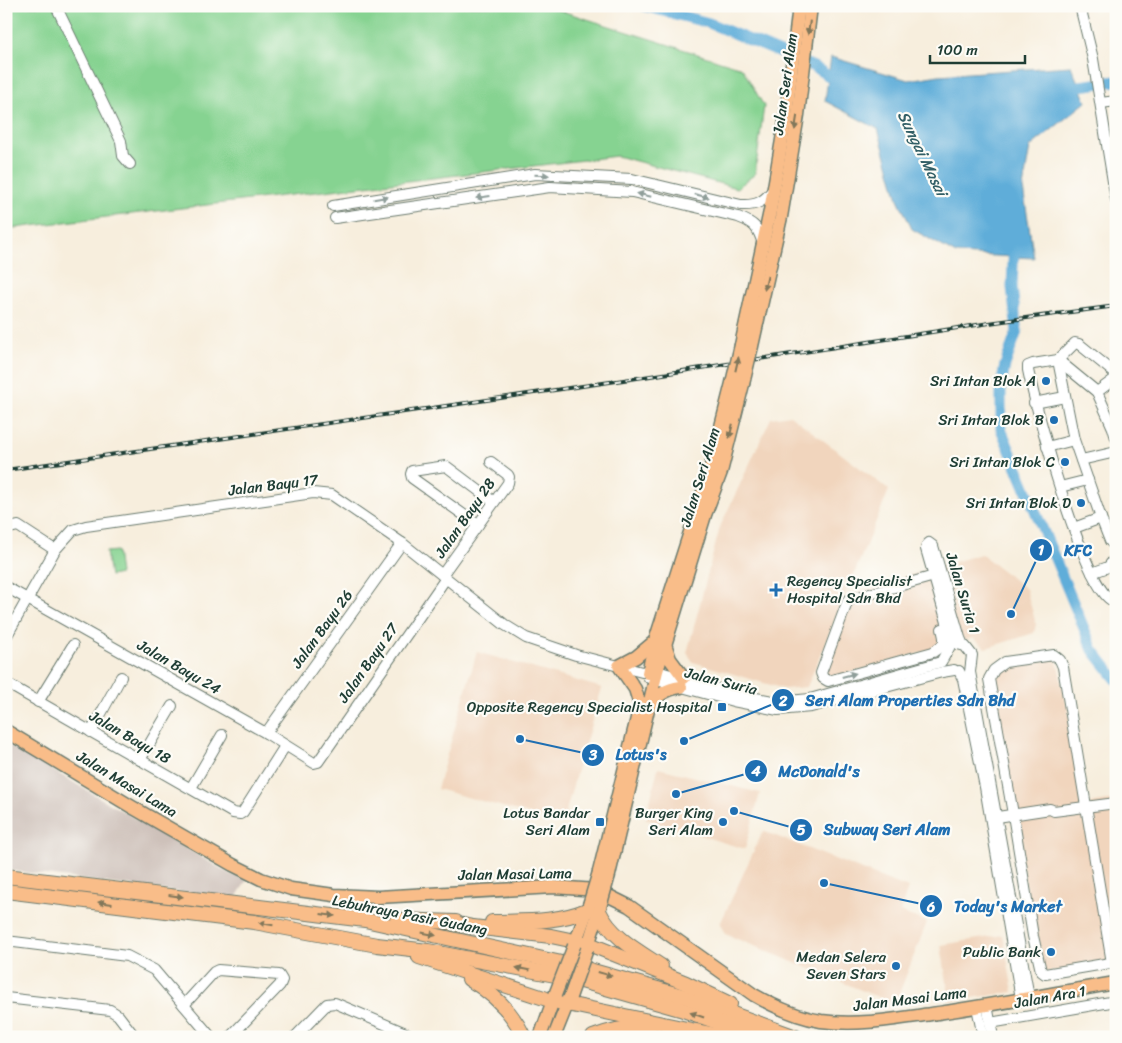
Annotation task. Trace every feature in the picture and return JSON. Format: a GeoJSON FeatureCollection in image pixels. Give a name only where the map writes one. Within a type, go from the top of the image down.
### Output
{"type":"FeatureCollection","features":[{"type":"Feature","properties":{"kind":"highway","name":"Lebuhraya Pasir Gudang"},"geometry":{"type":"LineString","coordinates":[[6,876],[365,920],[575,966],[686,997],[782,1030],[796,1037]]}},
{"type":"Feature","properties":{"kind":"highway"},"geometry":{"type":"LineString","coordinates":[[6,890],[254,922],[428,951],[571,978],[680,1009],[760,1037]]}},
{"type":"Feature","properties":{"kind":"highway"},"geometry":{"type":"LineString","coordinates":[[365,920],[448,922],[545,921],[572,916],[594,908],[607,926],[624,941],[686,983]]}},
{"type":"Feature","properties":{"kind":"highway"},"geometry":{"type":"LineString","coordinates":[[448,922],[581,945],[686,983],[782,1030]]}},
{"type":"Feature","properties":{"kind":"highway"},"geometry":{"type":"LineString","coordinates":[[378,944],[561,999],[725,1037]]}},
{"type":"Feature","properties":{"kind":"highway"},"geometry":{"type":"LineString","coordinates":[[433,961],[465,977],[494,996],[512,1014],[524,1037]]}},
{"type":"Feature","properties":{"kind":"highway"},"geometry":{"type":"LineString","coordinates":[[593,1037],[620,1029],[636,1027],[697,1031]]}},
{"type":"Feature","properties":{"kind":"main road","name":"Jalan Seri Alam"},"geometry":{"type":"LineString","coordinates":[[746,346],[781,216],[800,48],[800,6]]}},
{"type":"Feature","properties":{"kind":"main road","name":"Jalan Seri Alam"},"geometry":{"type":"LineString","coordinates":[[800,48],[811,6]]}},
{"type":"Feature","properties":{"kind":"main road","name":"Jalan Seri Alam"},"geometry":{"type":"LineString","coordinates":[[561,999],[594,908],[604,873],[609,835],[644,706],[650,674],[721,472],[746,346],[786,116],[797,74]]}},
{"type":"Feature","properties":{"kind":"main road"},"geometry":{"type":"LineString","coordinates":[[660,642],[683,683],[670,688],[644,706],[635,689],[618,666],[660,642]]}},
{"type":"Feature","properties":{"kind":"main road","name":"Jalan Masai Lama"},"geometry":{"type":"LineString","coordinates":[[6,730],[132,807],[261,879],[292,889],[334,895],[378,897],[553,887],[597,890],[629,906],[754,995],[775,1007],[821,1021],[870,1023],[1116,983]]}},
{"type":"Feature","properties":{"kind":"main road"},"geometry":{"type":"LineString","coordinates":[[540,1037],[561,999]]}},
{"type":"Feature","properties":{"kind":"main road"},"geometry":{"type":"LineString","coordinates":[[554,1037],[561,999]]}},
{"type":"Feature","properties":{"kind":"street"},"geometry":{"type":"LineString","coordinates":[[56,6],[121,141],[123,156],[130,164]]}},
{"type":"Feature","properties":{"kind":"street"},"geometry":{"type":"LineString","coordinates":[[1080,6],[1095,67],[1116,200]]}},
{"type":"Feature","properties":{"kind":"street"},"geometry":{"type":"LineString","coordinates":[[1101,103],[1116,101]]}},
{"type":"Feature","properties":{"kind":"street"},"geometry":{"type":"LineString","coordinates":[[333,206],[535,174],[632,179],[747,206],[753,206],[763,201],[774,188]]}},
{"type":"Feature","properties":{"kind":"street"},"geometry":{"type":"LineString","coordinates":[[335,218],[550,187],[632,192],[738,217],[751,222],[759,232],[763,244]]}},
{"type":"Feature","properties":{"kind":"street"},"geometry":{"type":"LineString","coordinates":[[1116,374],[1076,343],[1058,360],[1028,366],[1034,403],[1074,528],[1092,573],[1107,597],[1111,600],[1116,598]]}},
{"type":"Feature","properties":{"kind":"street"},"geometry":{"type":"LineString","coordinates":[[1058,360],[1097,392],[1114,427],[1116,438]]}},
{"type":"Feature","properties":{"kind":"street"},"geometry":{"type":"LineString","coordinates":[[1058,360],[1074,440],[1100,518],[1110,541],[1116,546]]}},
{"type":"Feature","properties":{"kind":"street"},"geometry":{"type":"LineString","coordinates":[[1097,392],[1116,378]]}},
{"type":"Feature","properties":{"kind":"street"},"geometry":{"type":"LineString","coordinates":[[1034,403],[1065,397]]}},
{"type":"Feature","properties":{"kind":"street"},"geometry":{"type":"LineString","coordinates":[[1047,447],[1074,440]]}},
{"type":"Feature","properties":{"kind":"street"},"geometry":{"type":"LineString","coordinates":[[1081,460],[1116,452]]}},
{"type":"Feature","properties":{"kind":"street","name":"Jalan Bayu 28"},"geometry":{"type":"LineString","coordinates":[[444,576],[508,483],[509,477],[506,473],[491,462]]}},
{"type":"Feature","properties":{"kind":"street"},"geometry":{"type":"LineString","coordinates":[[478,525],[412,478],[412,471],[446,466],[494,502]]}},
{"type":"Feature","properties":{"kind":"street"},"geometry":{"type":"LineString","coordinates":[[1060,487],[1088,480]]}},
{"type":"Feature","properties":{"kind":"street","name":"Jalan Bayu 17"},"geometry":{"type":"LineString","coordinates":[[6,636],[55,550],[73,530],[86,526],[313,492],[332,495],[402,543],[505,625],[526,638],[576,655],[650,674]]}},
{"type":"Feature","properties":{"kind":"street"},"geometry":{"type":"LineString","coordinates":[[1074,528],[1100,518]]}},
{"type":"Feature","properties":{"kind":"street"},"geometry":{"type":"LineString","coordinates":[[6,529],[18,526],[55,550]]}},
{"type":"Feature","properties":{"kind":"street","name":"Jalan Bayu 26"},"geometry":{"type":"LineString","coordinates":[[266,733],[402,543]]}},
{"type":"Feature","properties":{"kind":"street"},"geometry":{"type":"LineString","coordinates":[[1092,573],[1108,567],[1116,558]]}},
{"type":"Feature","properties":{"kind":"street","name":"Jalan Bayu 27"},"geometry":{"type":"LineString","coordinates":[[314,763],[318,762],[444,576]]}},
{"type":"Feature","properties":{"kind":"street"},"geometry":{"type":"LineString","coordinates":[[934,576],[945,640],[943,646],[933,652],[914,658],[828,681],[823,678],[821,673],[848,600],[934,576]]}},
{"type":"Feature","properties":{"kind":"street","name":"Jalan Suria 1"},"geometry":{"type":"LineString","coordinates":[[934,576],[963,645]]}},
{"type":"Feature","properties":{"kind":"street","name":"Jalan Suria 1"},"geometry":{"type":"LineString","coordinates":[[934,576],[952,640],[947,652]]}},
{"type":"Feature","properties":{"kind":"street","name":"Jalan Bayu 24"},"geometry":{"type":"LineString","coordinates":[[6,587],[266,733],[314,763]]}},
{"type":"Feature","properties":{"kind":"street"},"geometry":{"type":"LineString","coordinates":[[38,702],[73,644]]}},
{"type":"Feature","properties":{"kind":"street"},"geometry":{"type":"LineString","coordinates":[[970,664],[963,670],[957,670],[947,665],[947,652],[957,644],[963,645],[970,652],[972,659],[970,664],[994,821],[1025,998]]}},
{"type":"Feature","properties":{"kind":"street","name":"Jalan Suria"},"geometry":{"type":"LineString","coordinates":[[650,674],[683,683],[778,702],[810,699],[939,663],[947,652]]}},
{"type":"Feature","properties":{"kind":"street"},"geometry":{"type":"LineString","coordinates":[[1054,655],[1064,667],[1086,807],[1114,962],[1045,974],[1041,971],[1014,818],[989,679],[994,670],[1005,662],[1054,655]]}},
{"type":"Feature","properties":{"kind":"street"},"geometry":{"type":"LineString","coordinates":[[896,675],[912,666],[914,658]]}},
{"type":"Feature","properties":{"kind":"street"},"geometry":{"type":"LineString","coordinates":[[957,670],[963,679],[994,821],[1003,849],[1025,998]]}},
{"type":"Feature","properties":{"kind":"street","name":"Jalan Suria"},"geometry":{"type":"LineString","coordinates":[[683,683],[734,702],[778,710],[811,707],[942,672],[957,670]]}},
{"type":"Feature","properties":{"kind":"street"},"geometry":{"type":"LineString","coordinates":[[91,732],[121,677]]}},
{"type":"Feature","properties":{"kind":"street","name":"Jalan Bayu 18"},"geometry":{"type":"LineString","coordinates":[[6,683],[233,813],[240,814],[246,808],[285,746]]}},
{"type":"Feature","properties":{"kind":"street"},"geometry":{"type":"LineString","coordinates":[[140,760],[172,706]]}},
{"type":"Feature","properties":{"kind":"street"},"geometry":{"type":"LineString","coordinates":[[191,788],[222,735]]}},
{"type":"Feature","properties":{"kind":"street"},"geometry":{"type":"LineString","coordinates":[[994,821],[1050,809],[1054,811],[1116,803]]}},
{"type":"Feature","properties":{"kind":"street"},"geometry":{"type":"LineString","coordinates":[[6,941],[127,956],[154,970],[211,1037]]}},
{"type":"Feature","properties":{"kind":"street"},"geometry":{"type":"LineString","coordinates":[[184,1005],[218,970],[279,976],[282,980],[280,985],[230,1037]]}},
{"type":"Feature","properties":{"kind":"street"},"geometry":{"type":"LineString","coordinates":[[6,998],[110,1010],[118,1015],[135,1037]]}},
{"type":"Feature","properties":{"kind":"street","name":"Jalan Ara 1"},"geometry":{"type":"LineString","coordinates":[[990,1023],[1116,1002]]}},
{"type":"Feature","properties":{"kind":"street"},"geometry":{"type":"LineString","coordinates":[[295,1037],[327,1004],[335,1003],[415,1037]]}},
{"type":"Feature","properties":{"kind":"street"},"geometry":{"type":"LineString","coordinates":[[982,1006],[990,1023],[993,1037]]}},
{"type":"Feature","properties":{"kind":"street"},"geometry":{"type":"LineString","coordinates":[[982,1006],[983,1037]]}},
{"type":"Feature","properties":{"kind":"shaded area","name":"Regency Specialist Hospital Sdn Bhd"},"geometry":{"type":"Polygon","coordinates":[[[790,415],[889,490],[807,687],[784,689],[693,662],[687,653],[720,527],[771,418],[790,415]]]}},
{"type":"Feature","properties":{"kind":"shaded area"},"geometry":{"type":"Polygon","coordinates":[[[981,554],[1026,589],[1036,624],[1034,633],[986,648],[973,638],[821,681],[819,672],[848,593],[981,554]]]}},
{"type":"Feature","properties":{"kind":"shaded area"},"geometry":{"type":"Polygon","coordinates":[[[477,652],[602,688],[563,823],[437,789],[477,652]]]}},
{"type":"Feature","properties":{"kind":"shaded area"},"geometry":{"type":"Polygon","coordinates":[[[1055,652],[1088,804],[1116,800],[1116,964],[1039,973],[992,669],[1055,652]]]}},
{"type":"Feature","properties":{"kind":"shaded area"},"geometry":{"type":"Polygon","coordinates":[[[6,743],[230,874],[247,880],[235,899],[6,870],[6,743]]]}},
{"type":"Feature","properties":{"kind":"shaded area"},"geometry":{"type":"Polygon","coordinates":[[[658,768],[760,793],[745,849],[646,819],[658,768]]]}},
{"type":"Feature","properties":{"kind":"shaded area"},"geometry":{"type":"Polygon","coordinates":[[[763,831],[908,888],[900,912],[927,922],[895,1004],[725,934],[720,924],[763,831]]]}},
{"type":"Feature","properties":{"kind":"shaded area"},"geometry":{"type":"Polygon","coordinates":[[[1003,935],[1013,992],[950,1001],[941,945],[1003,935]]]}},
{"type":"Feature","properties":{"kind":"green space"},"geometry":{"type":"Polygon","coordinates":[[[6,6],[546,6],[742,68],[764,106],[755,174],[737,188],[617,156],[6,229],[6,6]]]}},
{"type":"Feature","properties":{"kind":"green space"},"geometry":{"type":"Polygon","coordinates":[[[117,551],[120,574],[110,576],[106,552],[117,551]]]}},
{"type":"Feature","properties":{"kind":"water"},"geometry":{"type":"Polygon","coordinates":[[[831,57],[908,80],[939,75],[1071,66],[1086,102],[1030,147],[1023,188],[1034,258],[956,254],[912,229],[898,199],[878,129],[825,101],[831,57]]]}},
{"type":"Feature","properties":{"kind":"waterway","name":"Sungai Masai"},"geometry":{"type":"LineString","coordinates":[[644,6],[709,23],[814,67],[842,84]]}},
{"type":"Feature","properties":{"kind":"waterway"},"geometry":{"type":"LineString","coordinates":[[1065,88],[1116,81]]}},
{"type":"Feature","properties":{"kind":"waterway","name":"Sungai Masai"},"geometry":{"type":"LineString","coordinates":[[1014,243],[1012,287],[1017,331],[1005,365],[1001,387],[1001,429],[1093,650],[1116,679]]}},
{"type":"Feature","properties":{"kind":"railway"},"geometry":{"type":"LineString","coordinates":[[6,470],[644,377],[996,322],[1116,306]]}},
{"type":"Feature","properties":{"kind":"place","name":"Sri Intan Blok A"},"geometry":{"type":"Point","coordinates":[1046,381]}},
{"type":"Feature","properties":{"kind":"place","name":"Sri Intan Blok B"},"geometry":{"type":"Point","coordinates":[1054,420]}},
{"type":"Feature","properties":{"kind":"place","name":"Sri Intan Blok C"},"geometry":{"type":"Point","coordinates":[1065,462]}},
{"type":"Feature","properties":{"kind":"place","name":"Sri Intan Blok D"},"geometry":{"type":"Point","coordinates":[1081,503]}},
{"type":"Feature","properties":{"kind":"place","name":"Regency Specialist Hospital Sdn Bhd"},"geometry":{"type":"Point","coordinates":[776,590]}},
{"type":"Feature","properties":{"kind":"place","name":"KFC"},"geometry":{"type":"Point","coordinates":[1011,614]}},
{"type":"Feature","properties":{"kind":"place","name":"Opposite Regency Specialist Hospital"},"geometry":{"type":"Point","coordinates":[722,707]}},
{"type":"Feature","properties":{"kind":"place","name":"Lotus's"},"geometry":{"type":"Point","coordinates":[520,739]}},
{"type":"Feature","properties":{"kind":"place","name":"Seri Alam Properties Sdn Bhd"},"geometry":{"type":"Point","coordinates":[684,741]}},
{"type":"Feature","properties":{"kind":"place","name":"McDonald's"},"geometry":{"type":"Point","coordinates":[676,794]}},
{"type":"Feature","properties":{"kind":"place","name":"Subway Seri Alam"},"geometry":{"type":"Point","coordinates":[734,811]}},
{"type":"Feature","properties":{"kind":"place","name":"Lotus Bandar Seri Alam"},"geometry":{"type":"Point","coordinates":[600,822]}},
{"type":"Feature","properties":{"kind":"place","name":"Burger King Seri Alam"},"geometry":{"type":"Point","coordinates":[723,822]}},
{"type":"Feature","properties":{"kind":"place","name":"Today's Market"},"geometry":{"type":"Point","coordinates":[824,883]}},
{"type":"Feature","properties":{"kind":"place","name":"Public Bank"},"geometry":{"type":"Point","coordinates":[1051,952]}},
{"type":"Feature","properties":{"kind":"place","name":"Medan Selera Seven Stars"},"geometry":{"type":"Point","coordinates":[896,966]}}]}
